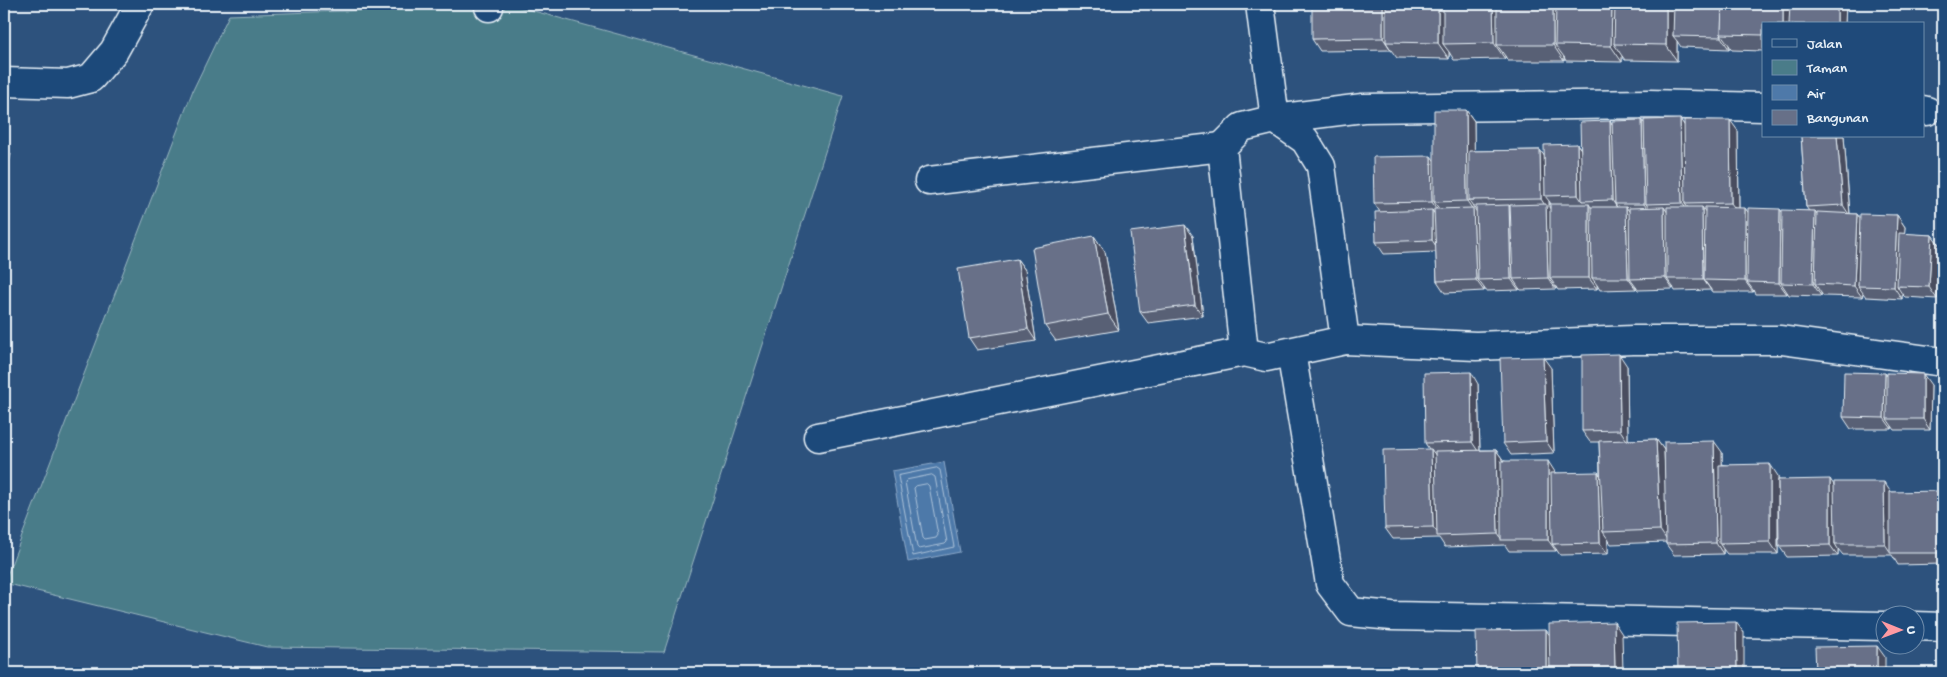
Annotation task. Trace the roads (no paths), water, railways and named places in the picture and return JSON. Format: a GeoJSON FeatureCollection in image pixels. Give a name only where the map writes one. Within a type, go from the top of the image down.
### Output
{"type":"FeatureCollection","features":[{"type":"Feature","properties":{"kind":"street"},"geometry":{"type":"LineString","coordinates":[[4,82],[68,84],[92,78],[114,51],[140,4]]}},
{"type":"Feature","properties":{"kind":"street"},"geometry":{"type":"LineString","coordinates":[[1260,4],[1275,119],[1304,140],[1320,166],[1345,340]]}},
{"type":"Feature","properties":{"kind":"street"},"geometry":{"type":"LineString","coordinates":[[928,181],[1222,146],[1242,127],[1275,119],[1363,108],[1649,104],[1762,107]]}},
{"type":"Feature","properties":{"kind":"street"},"geometry":{"type":"LineString","coordinates":[[1222,146],[1244,352]]}},
{"type":"Feature","properties":{"kind":"street"},"geometry":{"type":"LineString","coordinates":[[818,437],[1244,352],[1266,357],[1345,340],[1476,346],[1633,340],[1781,340],[1943,362]]}},
{"type":"Feature","properties":{"kind":"street"},"geometry":{"type":"LineString","coordinates":[[1291,352],[1330,584],[1351,612],[1392,616],[1874,626]]}},
{"type":"Feature","properties":{"kind":"street"},"geometry":{"type":"LineString","coordinates":[[1924,626],[1943,627]]}},
{"type":"Feature","properties":{"kind":"water"},"geometry":{"type":"Polygon","coordinates":[[[944,462],[960,552],[908,562],[892,471],[944,462]]]}}]}
